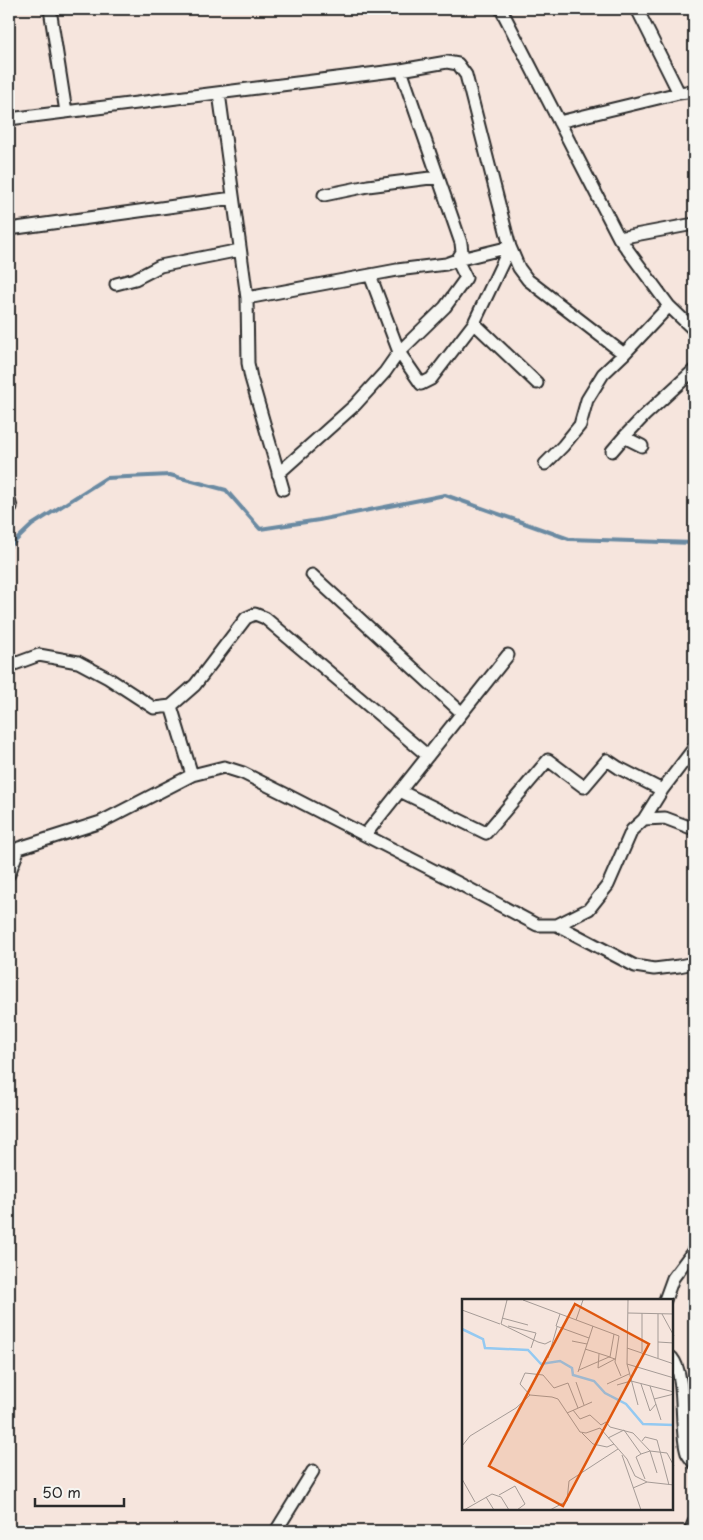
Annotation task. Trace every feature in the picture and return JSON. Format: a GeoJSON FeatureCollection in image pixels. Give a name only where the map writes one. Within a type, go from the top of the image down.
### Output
{"type":"FeatureCollection","features":[{"type":"Feature","properties":{"kind":"street"},"geometry":{"type":"LineString","coordinates":[[50,9],[66,112]]}},
{"type":"Feature","properties":{"kind":"street"},"geometry":{"type":"LineString","coordinates":[[501,9],[619,238],[669,306],[694,330]]}},
{"type":"Feature","properties":{"kind":"street"},"geometry":{"type":"LineString","coordinates":[[637,9],[679,93]]}},
{"type":"Feature","properties":{"kind":"street"},"geometry":{"type":"LineString","coordinates":[[9,119],[401,70],[447,62],[458,64],[466,75],[510,248],[518,268],[528,280],[624,354]]}},
{"type":"Feature","properties":{"kind":"street"},"geometry":{"type":"LineString","coordinates":[[401,70],[461,243],[462,252],[457,260]]}},
{"type":"Feature","properties":{"kind":"street"},"geometry":{"type":"LineString","coordinates":[[559,122],[694,91]]}},
{"type":"Feature","properties":{"kind":"street"},"geometry":{"type":"LineString","coordinates":[[220,93],[247,298],[248,362],[283,489]]}},
{"type":"Feature","properties":{"kind":"street"},"geometry":{"type":"LineString","coordinates":[[324,195],[368,186],[438,177]]}},
{"type":"Feature","properties":{"kind":"street"},"geometry":{"type":"LineString","coordinates":[[9,229],[233,198]]}},
{"type":"Feature","properties":{"kind":"street"},"geometry":{"type":"LineString","coordinates":[[619,238],[694,224]]}},
{"type":"Feature","properties":{"kind":"street"},"geometry":{"type":"LineString","coordinates":[[247,298],[370,275],[446,264],[510,248]]}},
{"type":"Feature","properties":{"kind":"street"},"geometry":{"type":"LineString","coordinates":[[370,275],[399,352],[421,384],[431,379],[474,323],[510,248]]}},
{"type":"Feature","properties":{"kind":"street"},"geometry":{"type":"LineString","coordinates":[[116,284],[135,279],[160,266],[240,250]]}},
{"type":"Feature","properties":{"kind":"street"},"geometry":{"type":"LineString","coordinates":[[278,474],[355,405],[385,372],[399,352],[445,307],[466,278],[457,260]]}},
{"type":"Feature","properties":{"kind":"street"},"geometry":{"type":"LineString","coordinates":[[545,464],[580,425],[587,400],[603,374],[669,306]]}},
{"type":"Feature","properties":{"kind":"street"},"geometry":{"type":"LineString","coordinates":[[474,323],[537,383]]}},
{"type":"Feature","properties":{"kind":"street"},"geometry":{"type":"LineString","coordinates":[[612,451],[644,416],[694,370]]}},
{"type":"Feature","properties":{"kind":"street"},"geometry":{"type":"LineString","coordinates":[[624,437],[642,446]]}},
{"type":"Feature","properties":{"kind":"street"},"geometry":{"type":"LineString","coordinates":[[312,575],[462,713]]}},
{"type":"Feature","properties":{"kind":"street"},"geometry":{"type":"LineString","coordinates":[[9,666],[39,656],[78,662],[108,678],[154,708],[171,706],[195,685],[246,618],[255,614],[265,618],[428,756]]}},
{"type":"Feature","properties":{"kind":"street"},"geometry":{"type":"LineString","coordinates":[[365,835],[508,655]]}},
{"type":"Feature","properties":{"kind":"street"},"geometry":{"type":"LineString","coordinates":[[171,706],[192,774]]}},
{"type":"Feature","properties":{"kind":"street"},"geometry":{"type":"LineString","coordinates":[[9,874],[14,848],[101,822],[192,774],[224,767],[244,773],[538,925],[557,925],[589,909],[608,885],[632,830],[644,819],[662,790],[694,748]]}},
{"type":"Feature","properties":{"kind":"street"},"geometry":{"type":"LineString","coordinates":[[400,791],[486,833],[548,760],[584,787],[607,760],[662,790]]}},
{"type":"Feature","properties":{"kind":"street"},"geometry":{"type":"LineString","coordinates":[[644,819],[665,818],[694,829]]}},
{"type":"Feature","properties":{"kind":"street"},"geometry":{"type":"LineString","coordinates":[[557,925],[635,966],[654,969],[694,963]]}},
{"type":"Feature","properties":{"kind":"street"},"geometry":{"type":"LineString","coordinates":[[664,1299],[673,1278],[694,1250]]}},
{"type":"Feature","properties":{"kind":"street"},"geometry":{"type":"LineString","coordinates":[[673,1359],[680,1382],[688,1455],[694,1463]]}},
{"type":"Feature","properties":{"kind":"street"},"geometry":{"type":"LineString","coordinates":[[276,1531],[314,1472]]}},
{"type":"Feature","properties":{"kind":"street"},"geometry":{"type":"LineString","coordinates":[[690,1531],[694,1522]]}},
{"type":"Feature","properties":{"kind":"waterway"},"geometry":{"type":"LineString","coordinates":[[9,547],[32,525],[106,478],[170,475],[226,490],[260,529],[319,520],[445,495],[569,539],[694,543]]}}]}
